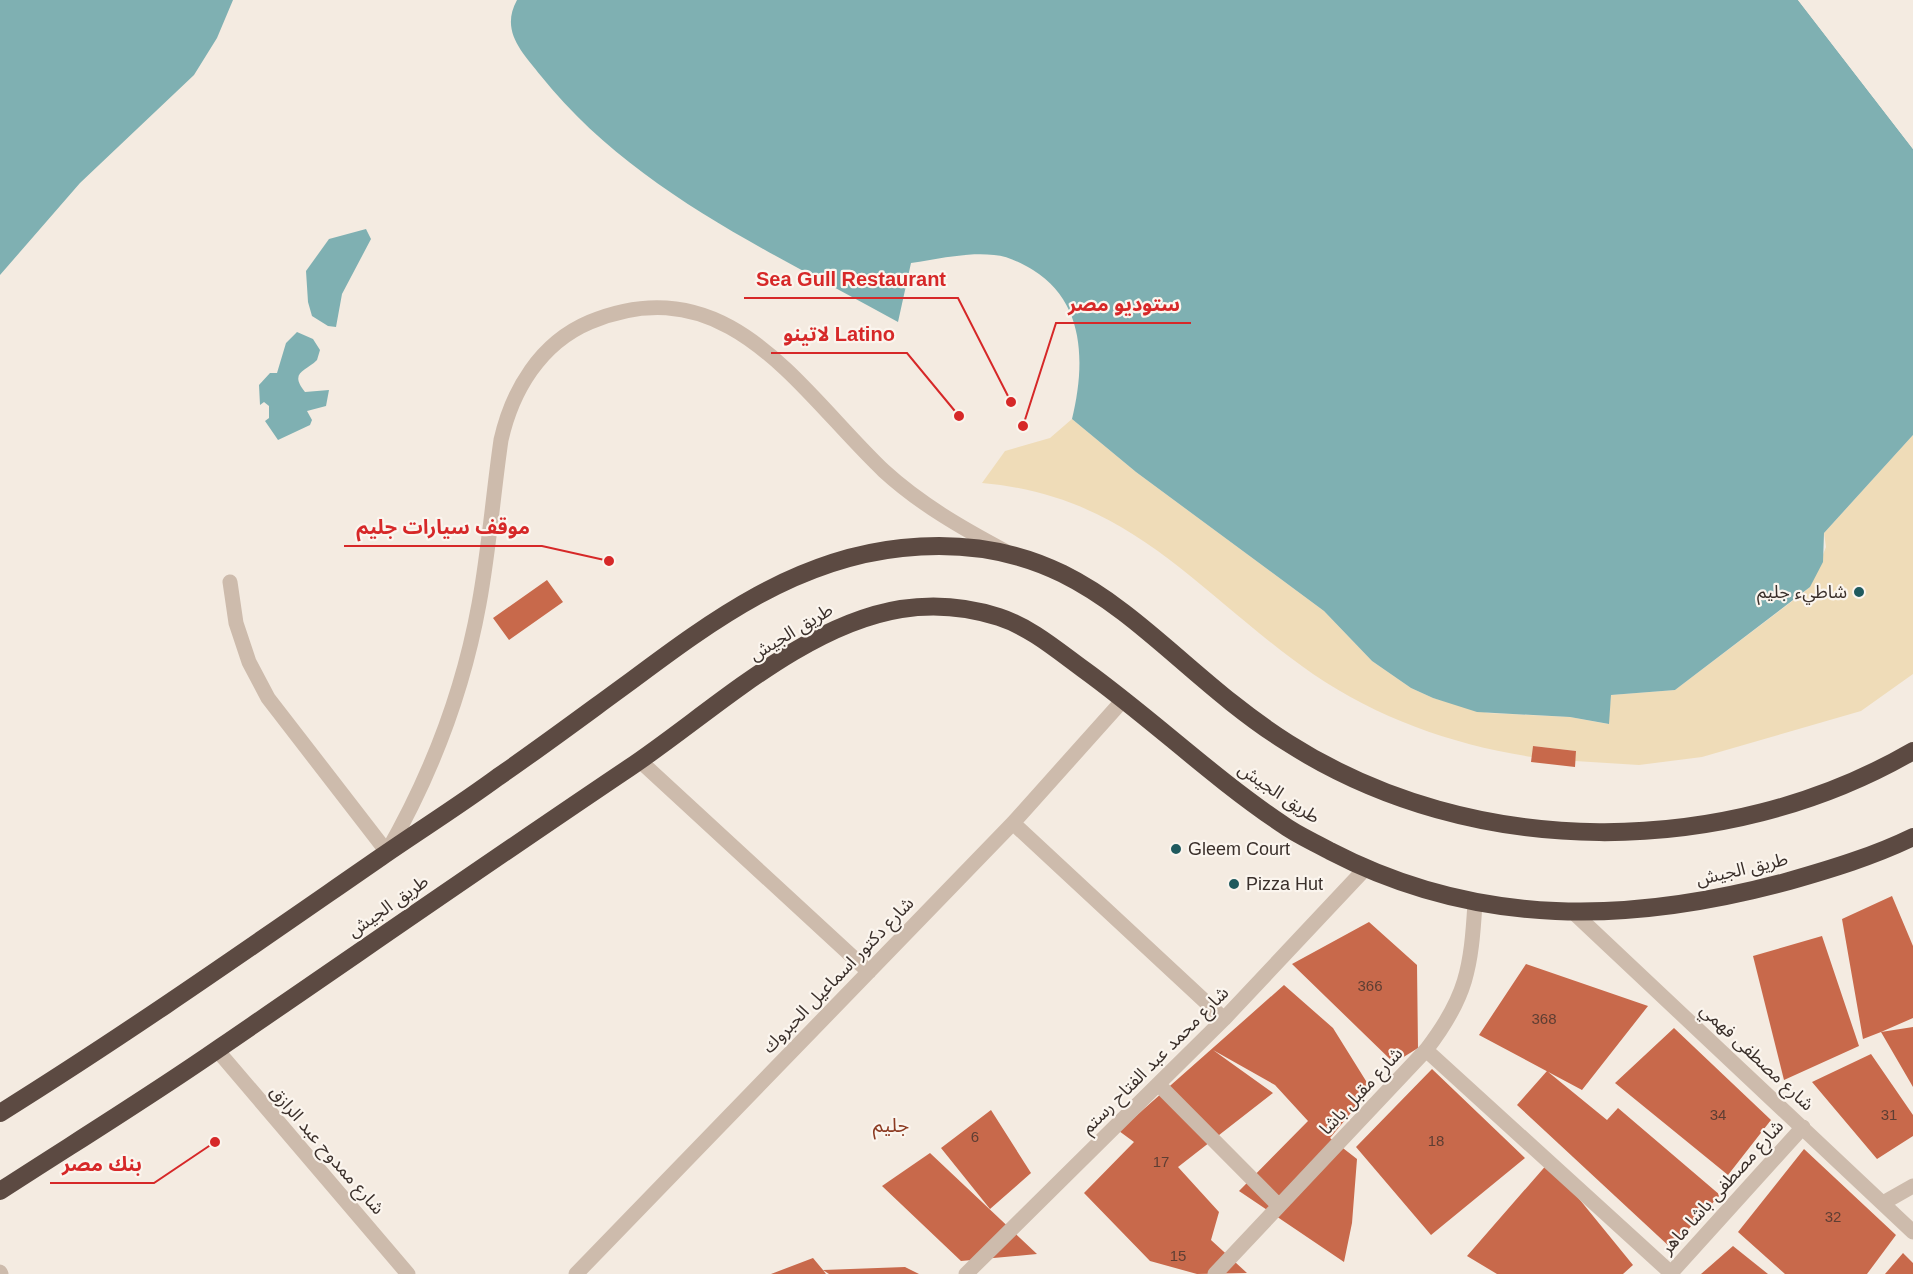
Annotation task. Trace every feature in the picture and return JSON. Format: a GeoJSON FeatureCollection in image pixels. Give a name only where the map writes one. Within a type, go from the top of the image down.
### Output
{"type":"FeatureCollection","features":[{"type":"Feature","properties":{"kind":"highway"},"geometry":{"type":"LineString","coordinates":[[0,1113],[201,983],[387,852],[496,779],[710,622],[755,595],[802,572],[852,556],[903,548],[956,547],[1006,553],[1066,573],[1119,606],[1225,698],[1290,744],[1360,781],[1435,808],[1501,823],[1592,833],[1671,830],[1750,816],[1826,793],[1913,751]]}},
{"type":"Feature","properties":{"kind":"highway","name":"طريق الجيش"},"geometry":{"type":"LineString","coordinates":[[0,1191],[217,1050],[424,906],[640,761],[772,666],[832,629],[857,618],[906,608],[956,607],[1002,618],[1040,638],[1124,699],[1215,774],[1286,828],[1365,869],[1419,888],[1475,903],[1574,913],[1663,908],[1745,893],[1825,871],[1913,837]]}},
{"type":"Feature","properties":{"kind":"street"},"geometry":{"type":"LineString","coordinates":[[230,582],[237,623],[246,652],[268,698],[387,852],[432,765],[459,688],[480,603],[492,521],[498,458],[506,417],[528,373],[543,355],[582,326],[629,309],[653,307],[702,313],[729,325],[781,364],[887,473],[924,503],[1006,553]]}},
{"type":"Feature","properties":{"kind":"street","name":"شارع دكتور اسماعيل الحبروك"},"geometry":{"type":"LineString","coordinates":[[576,1274],[1013,823],[1124,699]]}},
{"type":"Feature","properties":{"kind":"street"},"geometry":{"type":"LineString","coordinates":[[640,761],[869,972]]}},
{"type":"Feature","properties":{"kind":"street"},"geometry":{"type":"LineString","coordinates":[[1013,823],[1224,1019]]}},
{"type":"Feature","properties":{"kind":"street","name":"شارع محمد عبد الفتاح رستم"},"geometry":{"type":"LineString","coordinates":[[966,1274],[1159,1085],[1365,869]]}},
{"type":"Feature","properties":{"kind":"street","name":"شارع مقبل باشا"},"geometry":{"type":"LineString","coordinates":[[1215,1274],[1426,1050],[1458,1003],[1468,975],[1475,903]]}},
{"type":"Feature","properties":{"kind":"street","name":"شارع مصطفى فهمي"},"geometry":{"type":"LineString","coordinates":[[1574,913],[1803,1126],[1913,1232]]}},
{"type":"Feature","properties":{"kind":"street","name":"شارع ممدوح عبد الرازق"},"geometry":{"type":"LineString","coordinates":[[217,1050],[408,1274]]}},
{"type":"Feature","properties":{"kind":"street"},"geometry":{"type":"LineString","coordinates":[[1426,1050],[1671,1274]]}},
{"type":"Feature","properties":{"kind":"street"},"geometry":{"type":"LineString","coordinates":[[1159,1085],[1279,1206]]}},
{"type":"Feature","properties":{"kind":"street","name":"شارع مصطفى باشا ماهر"},"geometry":{"type":"LineString","coordinates":[[1671,1274],[1803,1126]]}},
{"type":"Feature","properties":{"kind":"street"},"geometry":{"type":"LineString","coordinates":[[1883,1203],[1913,1186]]}},
{"type":"Feature","properties":{"kind":"sand","name":"شاطيء جليم"},"geometry":{"type":"Polygon","coordinates":[[[1072,419],[1136,472],[1324,611],[1372,661],[1411,688],[1433,698],[1488,713],[1570,717],[1608,724],[1611,695],[1675,690],[1810,587],[1826,547],[1824,533],[1913,435],[1913,674],[1861,711],[1702,757],[1639,765],[1575,761],[1576,751],[1533,746],[1532,757],[1446,737],[1391,717],[1338,690],[1313,674],[1161,553],[1123,528],[1081,507],[1035,492],[982,483],[1005,451],[1050,438],[1072,419]]]}},
{"type":"Feature","properties":{"kind":"water"},"geometry":{"type":"Polygon","coordinates":[[[0,0],[233,0],[217,38],[194,75],[80,183],[0,275],[0,0]]]}},
{"type":"Feature","properties":{"kind":"water"},"geometry":{"type":"Polygon","coordinates":[[[517,0],[1798,0],[1913,149],[1913,435],[1824,533],[1823,562],[1810,587],[1675,690],[1611,695],[1609,724],[1570,717],[1477,712],[1433,698],[1411,688],[1372,661],[1324,611],[1136,472],[1072,419],[1079,378],[1079,357],[1072,317],[1063,300],[1050,284],[1033,270],[1009,258],[984,254],[953,256],[911,263],[898,322],[707,216],[661,186],[618,153],[578,117],[521,50],[512,31],[511,22],[512,11],[517,0]]]}},
{"type":"Feature","properties":{"kind":"water"},"geometry":{"type":"Polygon","coordinates":[[[366,229],[371,239],[342,294],[336,327],[328,326],[312,316],[308,302],[306,271],[329,239],[366,229]]]}},
{"type":"Feature","properties":{"kind":"water"},"geometry":{"type":"Polygon","coordinates":[[[297,332],[313,339],[320,350],[317,360],[300,373],[298,380],[300,385],[305,392],[329,390],[326,406],[307,411],[312,420],[310,425],[278,440],[265,421],[269,418],[269,406],[264,402],[260,405],[259,385],[270,373],[277,373],[286,343],[297,332]]]}},
{"type":"Feature","properties":{"kind":"pier"},"geometry":{"type":"Polygon","coordinates":[[[1798,0],[1802,0],[1913,144],[1913,149],[1798,0]]]}},
{"type":"Feature","properties":{"kind":"building"},"geometry":{"type":"Polygon","coordinates":[[[547,580],[563,602],[509,640],[493,618],[547,580]]]}},
{"type":"Feature","properties":{"kind":"building"},"geometry":{"type":"Polygon","coordinates":[[[1533,746],[1576,751],[1575,767],[1531,762],[1533,746]]]}},
{"type":"Feature","properties":{"kind":"building"},"geometry":{"type":"Polygon","coordinates":[[[1892,896],[1913,946],[1913,1018],[1863,1039],[1842,919],[1892,896]]]}},
{"type":"Feature","properties":{"kind":"building"},"geometry":{"type":"Polygon","coordinates":[[[1369,922],[1417,965],[1418,1048],[1394,1063],[1292,964],[1369,922]]]}},
{"type":"Feature","properties":{"kind":"building"},"geometry":{"type":"Polygon","coordinates":[[[1822,936],[1859,1046],[1784,1080],[1753,956],[1822,936]]]}},
{"type":"Feature","properties":{"kind":"building"},"geometry":{"type":"Polygon","coordinates":[[[1526,964],[1648,1006],[1582,1090],[1479,1035],[1526,964]]]}},
{"type":"Feature","properties":{"kind":"building"},"geometry":{"type":"Polygon","coordinates":[[[1284,985],[1333,1028],[1371,1089],[1330,1138],[1357,1159],[1352,1223],[1344,1262],[1239,1191],[1308,1121],[1275,1085],[1213,1050],[1273,1093],[1178,1167],[1219,1212],[1211,1240],[1247,1273],[1197,1274],[1150,1261],[1084,1193],[1134,1142],[1119,1131],[1284,985]]]}},
{"type":"Feature","properties":{"kind":"building"},"geometry":{"type":"Polygon","coordinates":[[[1913,1027],[1913,1087],[1881,1032],[1913,1027]]]}},
{"type":"Feature","properties":{"kind":"building"},"geometry":{"type":"Polygon","coordinates":[[[1674,1028],[1771,1120],[1728,1175],[1615,1083],[1674,1028]]]}},
{"type":"Feature","properties":{"kind":"building"},"geometry":{"type":"Polygon","coordinates":[[[1871,1054],[1913,1115],[1913,1136],[1877,1159],[1812,1082],[1871,1054]]]}},
{"type":"Feature","properties":{"kind":"building"},"geometry":{"type":"Polygon","coordinates":[[[1432,1069],[1525,1158],[1431,1235],[1356,1147],[1432,1069]]]}},
{"type":"Feature","properties":{"kind":"building"},"geometry":{"type":"Polygon","coordinates":[[[1547,1071],[1607,1120],[1618,1108],[1720,1195],[1671,1248],[1517,1105],[1547,1071]]]}},
{"type":"Feature","properties":{"kind":"building"},"geometry":{"type":"Polygon","coordinates":[[[991,1110],[1031,1173],[990,1209],[941,1148],[991,1110]]]}},
{"type":"Feature","properties":{"kind":"building"},"geometry":{"type":"Polygon","coordinates":[[[1804,1149],[1896,1235],[1867,1274],[1785,1274],[1738,1232],[1804,1149]]]}},
{"type":"Feature","properties":{"kind":"building"},"geometry":{"type":"Polygon","coordinates":[[[930,1153],[1037,1254],[961,1261],[882,1186],[930,1153]]]}},
{"type":"Feature","properties":{"kind":"building"},"geometry":{"type":"Polygon","coordinates":[[[1549,1162],[1633,1265],[1623,1274],[1497,1274],[1467,1256],[1549,1162]]]}},
{"type":"Feature","properties":{"kind":"building"},"geometry":{"type":"Polygon","coordinates":[[[1733,1246],[1768,1274],[1701,1274],[1733,1246]]]}},
{"type":"Feature","properties":{"kind":"building"},"geometry":{"type":"Polygon","coordinates":[[[1903,1253],[1913,1263],[1913,1274],[1885,1274],[1903,1253]]]}},
{"type":"Feature","properties":{"kind":"building"},"geometry":{"type":"Polygon","coordinates":[[[813,1258],[826,1274],[771,1274],[813,1258]]]}},
{"type":"Feature","properties":{"kind":"building"},"geometry":{"type":"Polygon","coordinates":[[[905,1267],[919,1274],[829,1274],[823,1270],[905,1267]]]}},
{"type":"Feature","properties":{"kind":"place","name":"Sea Gull Restaurant"},"geometry":{"type":"Point","coordinates":[1011,402]}},
{"type":"Feature","properties":{"kind":"place","name":"لاتينو Latino"},"geometry":{"type":"Point","coordinates":[959,416]}},
{"type":"Feature","properties":{"kind":"place","name":"ستوديو مصر"},"geometry":{"type":"Point","coordinates":[1023,426]}},
{"type":"Feature","properties":{"kind":"place","name":"موقف سيارات جليم"},"geometry":{"type":"Point","coordinates":[609,561]}},
{"type":"Feature","properties":{"kind":"place","name":"شاطيء جليم"},"geometry":{"type":"Point","coordinates":[1859,592]}},
{"type":"Feature","properties":{"kind":"place","name":"Gleem Court"},"geometry":{"type":"Point","coordinates":[1176,849]}},
{"type":"Feature","properties":{"kind":"place","name":"Pizza Hut"},"geometry":{"type":"Point","coordinates":[1234,884]}},
{"type":"Feature","properties":{"kind":"place","name":"بنك مصر"},"geometry":{"type":"Point","coordinates":[215,1142]}},
{"type":"Feature","properties":{"kind":"district","name":"جليم"},"geometry":{"type":"Point","coordinates":[891,1125]}}]}
